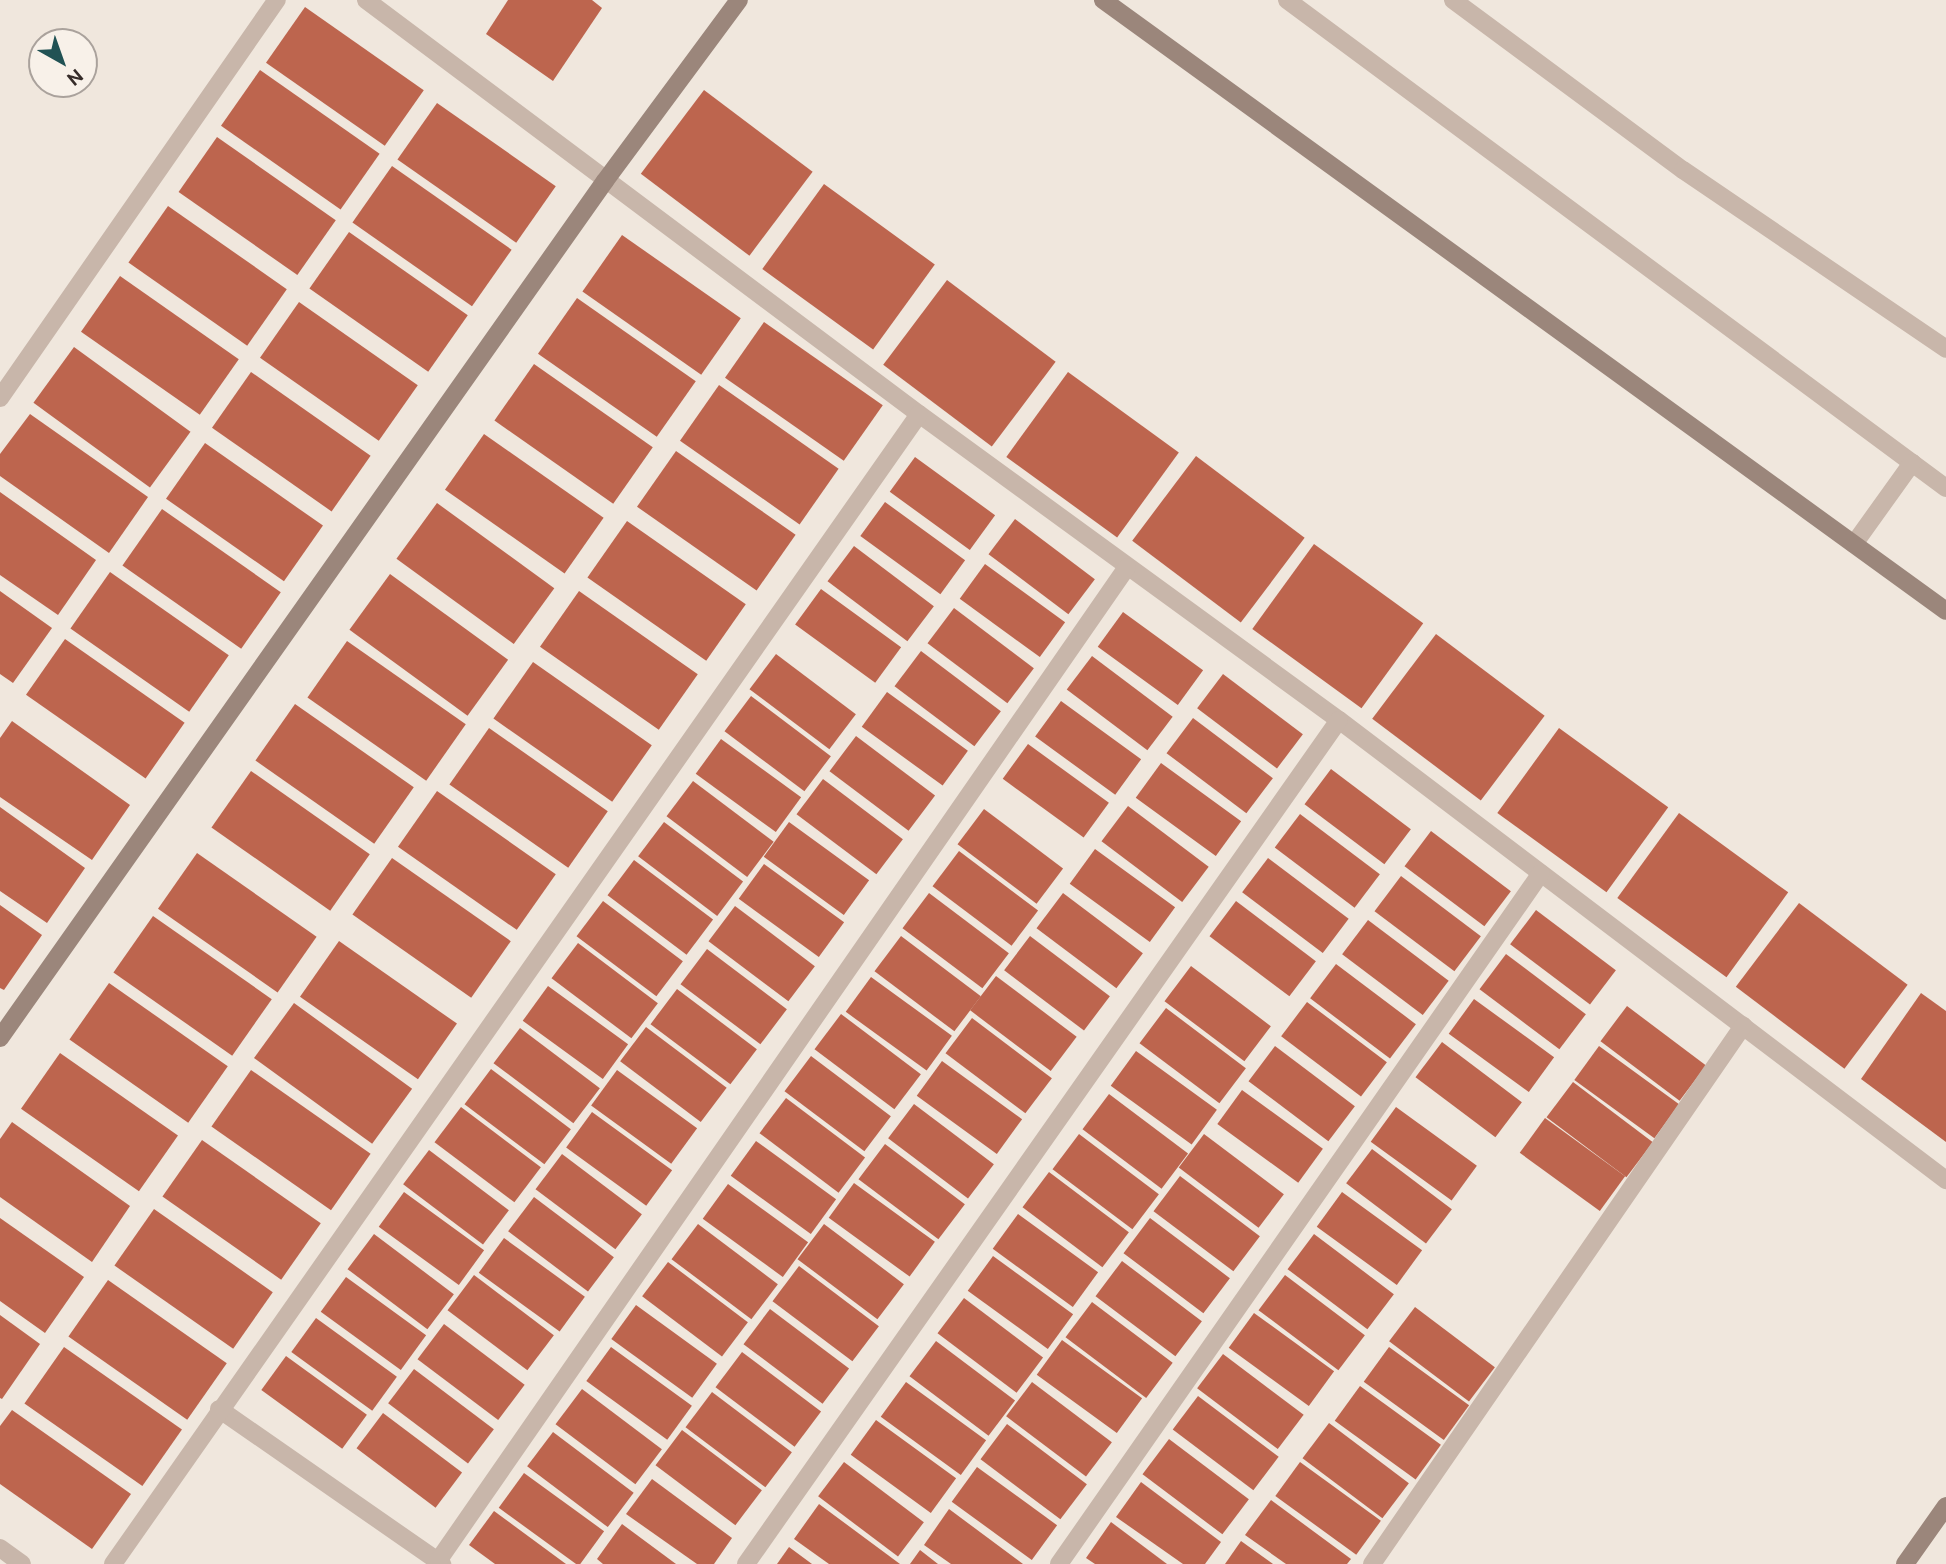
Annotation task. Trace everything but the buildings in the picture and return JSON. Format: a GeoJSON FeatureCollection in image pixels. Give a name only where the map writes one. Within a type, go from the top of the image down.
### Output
{"type":"FeatureCollection","features":[{"type":"Feature","properties":{"kind":"street"},"geometry":{"type":"LineString","coordinates":[[0,398],[277,0]]}},
{"type":"Feature","properties":{"kind":"street"},"geometry":{"type":"LineString","coordinates":[[366,0],[1127,568],[1339,720],[1946,1180]]}},
{"type":"Feature","properties":{"kind":"street"},"geometry":{"type":"LineString","coordinates":[[0,1038],[605,181],[738,0]]}},
{"type":"Feature","properties":{"kind":"street"},"geometry":{"type":"LineString","coordinates":[[1103,0],[1946,611]]}},
{"type":"Feature","properties":{"kind":"street"},"geometry":{"type":"LineString","coordinates":[[1287,0],[1946,488]]}},
{"type":"Feature","properties":{"kind":"street"},"geometry":{"type":"LineString","coordinates":[[1453,0],[1683,170],[1944,341]]}},
{"type":"Feature","properties":{"kind":"street"},"geometry":{"type":"LineString","coordinates":[[113,1564],[219,1409],[919,414]]}},
{"type":"Feature","properties":{"kind":"street"},"geometry":{"type":"LineString","coordinates":[[1854,544],[1912,463]]}},
{"type":"Feature","properties":{"kind":"street"},"geometry":{"type":"LineString","coordinates":[[219,1409],[440,1563],[1127,568]]}},
{"type":"Feature","properties":{"kind":"street"},"geometry":{"type":"LineString","coordinates":[[746,1564],[1339,720]]}},
{"type":"Feature","properties":{"kind":"street"},"geometry":{"type":"LineString","coordinates":[[1059,1564],[1541,873]]}},
{"type":"Feature","properties":{"kind":"street"},"geometry":{"type":"LineString","coordinates":[[1373,1564],[1743,1026]]}},
{"type":"Feature","properties":{"kind":"street"},"geometry":{"type":"LineString","coordinates":[[1905,1564],[1946,1506]]}},
{"type":"Feature","properties":{"kind":"street"},"geometry":{"type":"LineString","coordinates":[[0,1548],[22,1564]]}}]}
